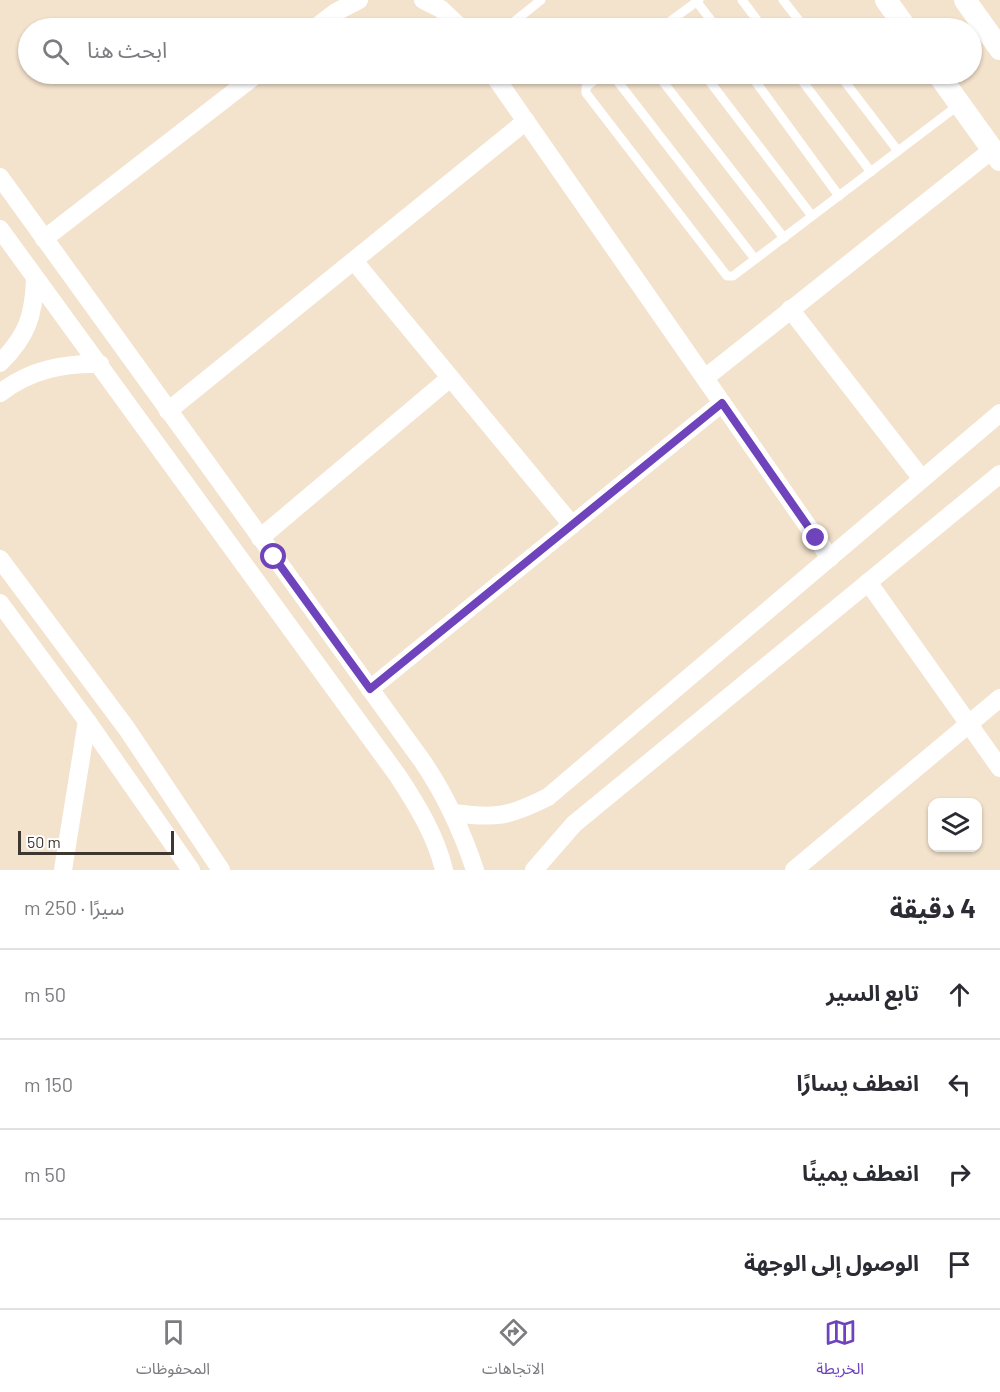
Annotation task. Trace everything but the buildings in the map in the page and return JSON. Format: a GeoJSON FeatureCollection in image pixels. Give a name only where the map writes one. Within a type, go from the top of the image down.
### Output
{"type":"FeatureCollection","features":[{"type":"Feature","properties":{"kind":"street"},"geometry":{"type":"LineString","coordinates":[[328,18],[359,0]]}},
{"type":"Feature","properties":{"kind":"street"},"geometry":{"type":"LineString","coordinates":[[423,0],[441,9],[450,18]]}},
{"type":"Feature","properties":{"kind":"street"},"geometry":{"type":"LineString","coordinates":[[886,0],[899,18]]}},
{"type":"Feature","properties":{"kind":"street"},"geometry":{"type":"LineString","coordinates":[[965,0],[978,18]]}},
{"type":"Feature","properties":{"kind":"street"},"geometry":{"type":"LineString","coordinates":[[982,24],[1000,49]]}},
{"type":"Feature","properties":{"kind":"street"},"geometry":{"type":"LineString","coordinates":[[44,239],[244,84]]}},
{"type":"Feature","properties":{"kind":"street"},"geometry":{"type":"LineString","coordinates":[[500,84],[830,558]]}},
{"type":"Feature","properties":{"kind":"street"},"geometry":{"type":"LineString","coordinates":[[705,378],[790,309],[996,155],[945,84]]}},
{"type":"Feature","properties":{"kind":"street"},"geometry":{"type":"LineString","coordinates":[[168,411],[526,121]]}},
{"type":"Feature","properties":{"kind":"street"},"geometry":{"type":"LineString","coordinates":[[0,177],[428,771],[454,813],[475,870]]}},
{"type":"Feature","properties":{"kind":"street"},"geometry":{"type":"LineString","coordinates":[[0,229],[404,785],[431,833],[444,870]]}},
{"type":"Feature","properties":{"kind":"street"},"geometry":{"type":"LineString","coordinates":[[354,261],[572,525]]}},
{"type":"Feature","properties":{"kind":"street"},"geometry":{"type":"LineString","coordinates":[[0,363],[16,347],[28,326],[35,302],[35,278]]}},
{"type":"Feature","properties":{"kind":"street"},"geometry":{"type":"LineString","coordinates":[[790,309],[922,479]]}},
{"type":"Feature","properties":{"kind":"street"},"geometry":{"type":"LineString","coordinates":[[0,393],[30,375],[52,367],[100,364]]}},
{"type":"Feature","properties":{"kind":"street"},"geometry":{"type":"LineString","coordinates":[[260,538],[450,378]]}},
{"type":"Feature","properties":{"kind":"street"},"geometry":{"type":"LineString","coordinates":[[370,689],[722,403]]}},
{"type":"Feature","properties":{"kind":"street"},"geometry":{"type":"LineString","coordinates":[[454,813],[486,817],[519,812],[548,796],[1000,414]]}},
{"type":"Feature","properties":{"kind":"street"},"geometry":{"type":"LineString","coordinates":[[534,870],[574,824],[1000,474]]}},
{"type":"Feature","properties":{"kind":"street"},"geometry":{"type":"LineString","coordinates":[[0,559],[127,729],[221,870]]}},
{"type":"Feature","properties":{"kind":"street"},"geometry":{"type":"LineString","coordinates":[[868,582],[1000,768]]}},
{"type":"Feature","properties":{"kind":"street"},"geometry":{"type":"LineString","coordinates":[[0,603],[87,721],[191,870]]}},
{"type":"Feature","properties":{"kind":"street"},"geometry":{"type":"LineString","coordinates":[[794,870],[1000,698]]}},
{"type":"Feature","properties":{"kind":"street"},"geometry":{"type":"LineString","coordinates":[[63,870],[87,721]]}},
{"type":"Feature","properties":{"kind":"lane"},"geometry":{"type":"LineString","coordinates":[[518,18],[541,0]]}},
{"type":"Feature","properties":{"kind":"lane"},"geometry":{"type":"LineString","coordinates":[[742,0],[756,18]]}},
{"type":"Feature","properties":{"kind":"lane"},"geometry":{"type":"LineString","coordinates":[[783,0],[797,18]]}},
{"type":"Feature","properties":{"kind":"lane"},"geometry":{"type":"LineString","coordinates":[[677,18],[698,1],[710,18]]}},
{"type":"Feature","properties":{"kind":"lane"},"geometry":{"type":"LineString","coordinates":[[590,84],[586,87],[586,93],[727,276],[733,276],[960,104]]}},
{"type":"Feature","properties":{"kind":"lane"},"geometry":{"type":"LineString","coordinates":[[620,84],[755,259]]}},
{"type":"Feature","properties":{"kind":"lane"},"geometry":{"type":"LineString","coordinates":[[665,84],[784,238]]}},
{"type":"Feature","properties":{"kind":"lane"},"geometry":{"type":"LineString","coordinates":[[712,84],[812,216]]}},
{"type":"Feature","properties":{"kind":"lane"},"geometry":{"type":"LineString","coordinates":[[757,84],[839,196]]}},
{"type":"Feature","properties":{"kind":"lane"},"geometry":{"type":"LineString","coordinates":[[805,84],[871,172]]}},
{"type":"Feature","properties":{"kind":"lane"},"geometry":{"type":"LineString","coordinates":[[847,84],[898,151]]}},
{"type":"Feature","properties":{"kind":"route"},"geometry":{"type":"LineString","coordinates":[[274,557],[370,689],[722,403],[816,538]]}}]}
